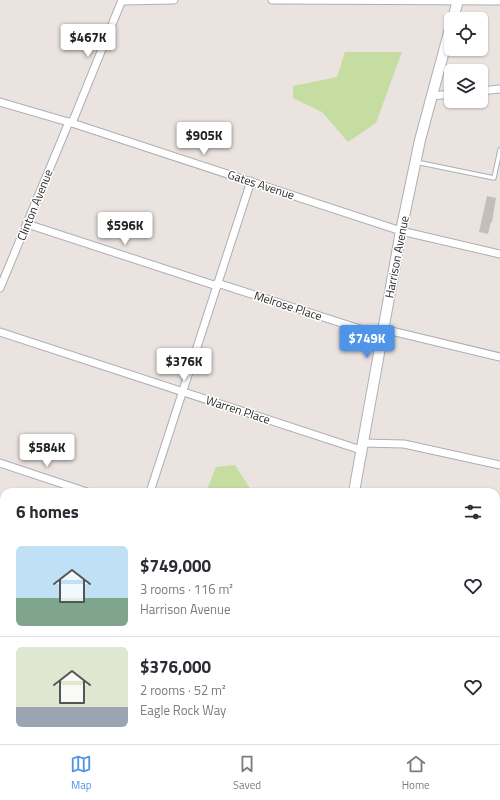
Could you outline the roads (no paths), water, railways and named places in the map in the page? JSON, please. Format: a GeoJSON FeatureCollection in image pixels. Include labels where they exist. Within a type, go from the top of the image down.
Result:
{"type":"FeatureCollection","features":[{"type":"Feature","properties":{"kind":"street"},"geometry":{"type":"LineString","coordinates":[[122,0],[174,0]]}},
{"type":"Feature","properties":{"kind":"street","name":"Clinton Avenue"},"geometry":{"type":"LineString","coordinates":[[0,288],[122,0]]}},
{"type":"Feature","properties":{"kind":"street"},"geometry":{"type":"LineString","coordinates":[[272,0],[500,1]]}},
{"type":"Feature","properties":{"kind":"street"},"geometry":{"type":"LineString","coordinates":[[455,12],[458,0]]}},
{"type":"Feature","properties":{"kind":"street","name":"Harrison Avenue"},"geometry":{"type":"LineString","coordinates":[[355,488],[401,231],[415,162],[444,51]]}},
{"type":"Feature","properties":{"kind":"street"},"geometry":{"type":"LineString","coordinates":[[488,90],[500,89]]}},
{"type":"Feature","properties":{"kind":"street"},"geometry":{"type":"LineString","coordinates":[[432,96],[444,95]]}},
{"type":"Feature","properties":{"kind":"street","name":"Gates Avenue"},"geometry":{"type":"LineString","coordinates":[[0,102],[70,122],[401,231],[500,254]]}},
{"type":"Feature","properties":{"kind":"street"},"geometry":{"type":"LineString","coordinates":[[151,488],[251,182]]}},
{"type":"Feature","properties":{"kind":"street","name":"Melrose Place"},"geometry":{"type":"LineString","coordinates":[[27,224],[217,284],[383,332],[500,357]]}},
{"type":"Feature","properties":{"kind":"street","name":"Warren Place"},"geometry":{"type":"LineString","coordinates":[[0,332],[182,392],[362,447],[404,444],[500,465]]}},
{"type":"Feature","properties":{"kind":"street"},"geometry":{"type":"LineString","coordinates":[[0,463],[75,488]]}},
{"type":"Feature","properties":{"kind":"lane"},"geometry":{"type":"LineString","coordinates":[[415,162],[494,178],[500,150]]}}]}
